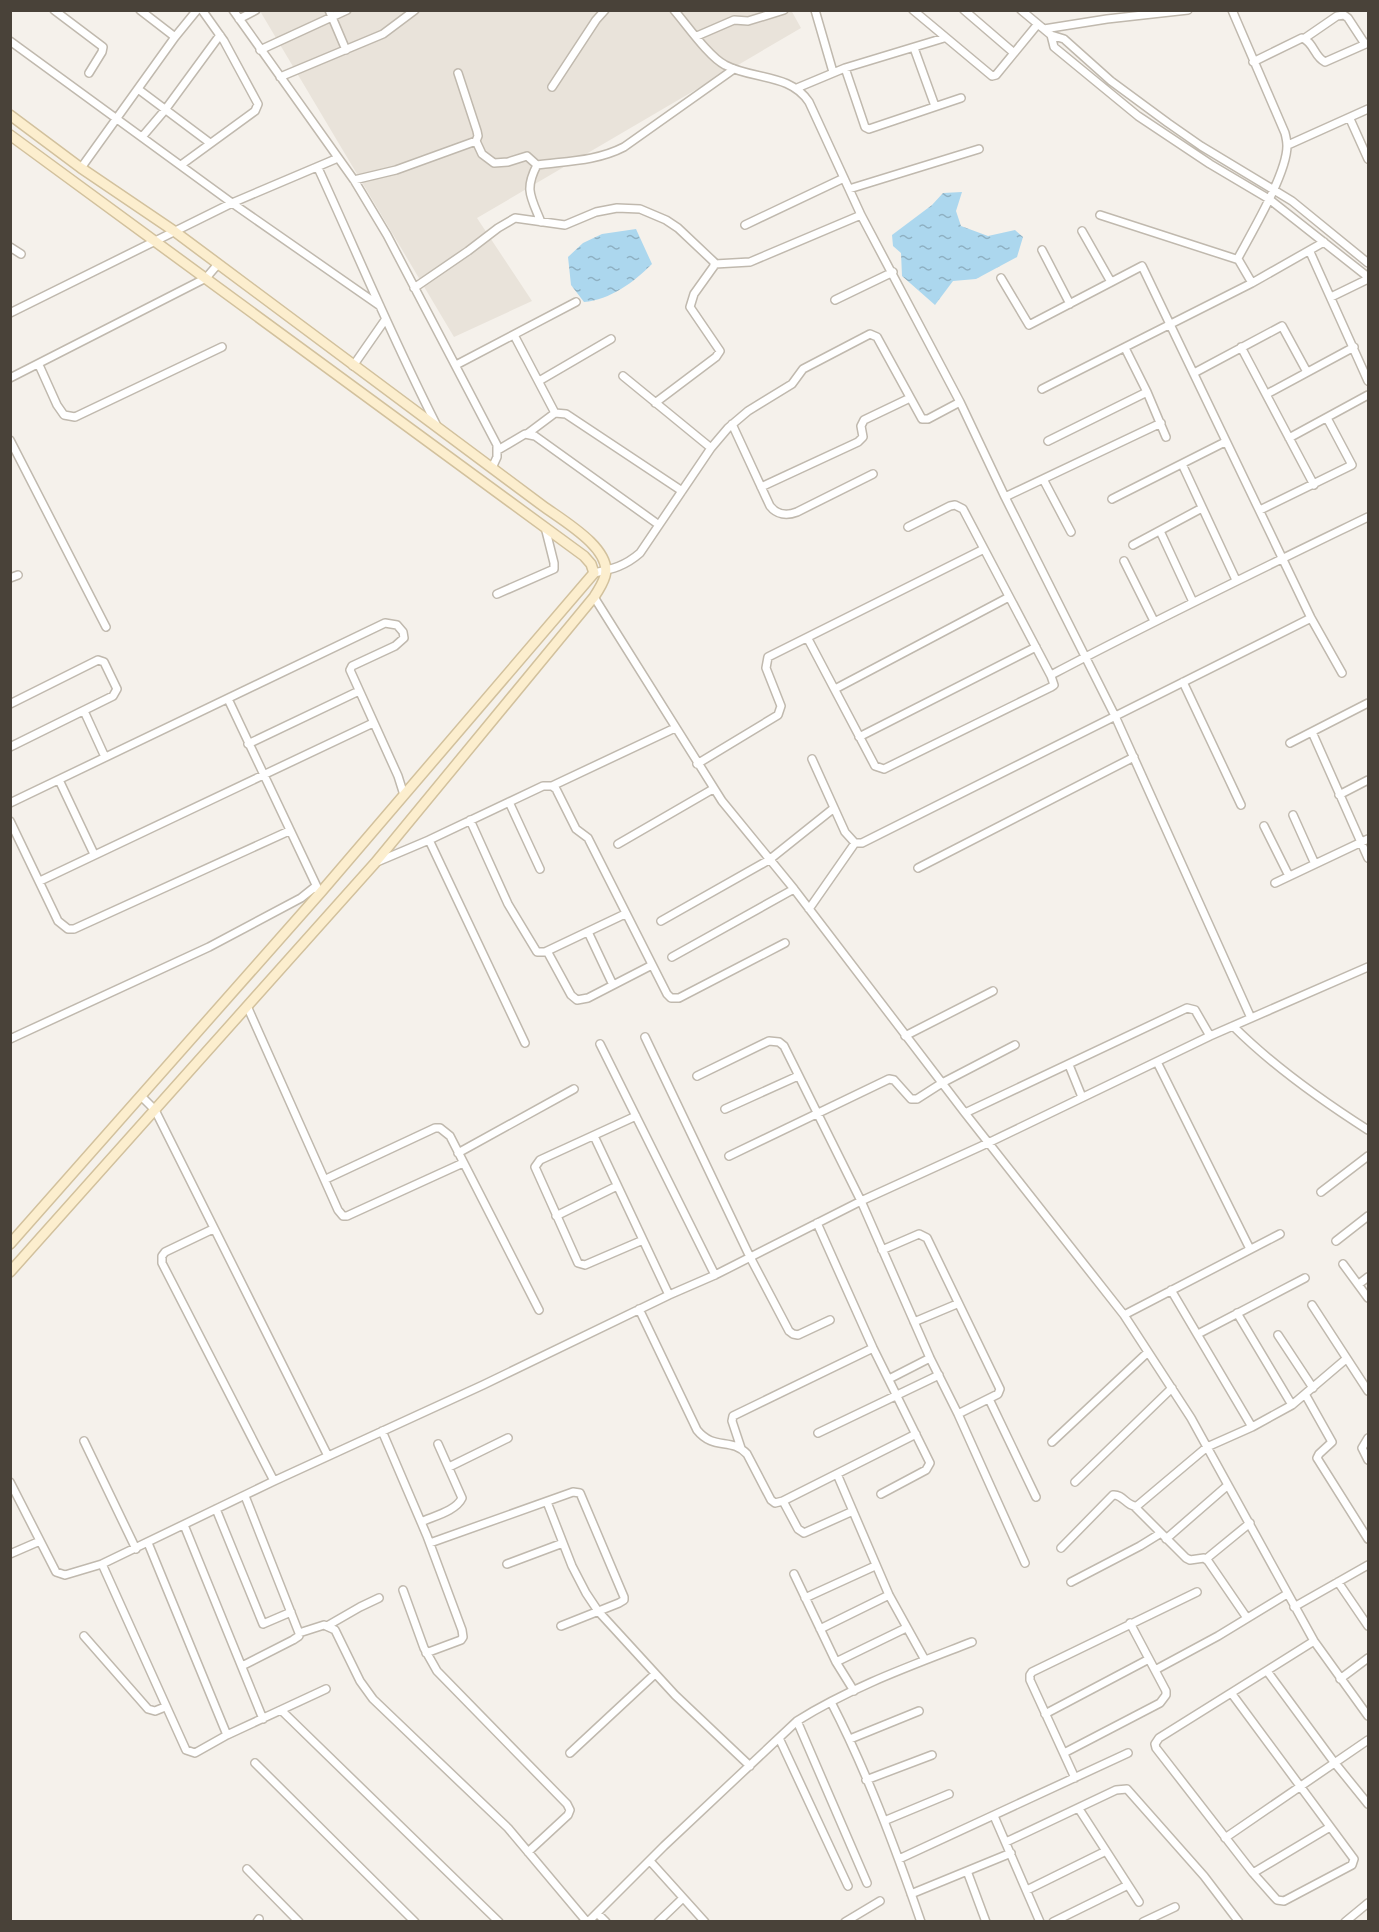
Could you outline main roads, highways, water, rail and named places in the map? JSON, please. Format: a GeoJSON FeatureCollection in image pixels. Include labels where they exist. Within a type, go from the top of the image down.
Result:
{"type":"FeatureCollection","features":[{"type":"Feature","properties":{"kind":"main road"},"geometry":{"type":"LineString","coordinates":[[10,115],[81,168],[174,231],[596,547],[604,558],[606,571],[594,597],[375,863],[10,1272]]}},
{"type":"Feature","properties":{"kind":"main road"},"geometry":{"type":"LineString","coordinates":[[10,135],[584,556],[591,564],[594,573],[338,873],[318,889],[141,1096],[10,1244]]}},
{"type":"Feature","properties":{"kind":"main road"},"geometry":{"type":"LineString","coordinates":[[414,431],[423,418]]}},
{"type":"Feature","properties":{"kind":"main road"},"geometry":{"type":"LineString","coordinates":[[338,873],[354,886]]}},
{"type":"Feature","properties":{"kind":"water"},"geometry":{"type":"Polygon","coordinates":[[[962,192],[956,211],[961,226],[988,236],[1015,230],[1023,237],[1017,257],[976,279],[953,281],[935,305],[902,276],[901,253],[893,246],[892,235],[932,205],[943,193],[962,192]]]}},
{"type":"Feature","properties":{"kind":"water"},"geometry":{"type":"Polygon","coordinates":[[[636,229],[652,264],[621,289],[603,298],[584,302],[571,285],[568,257],[583,243],[602,234],[636,229]]]}}]}
